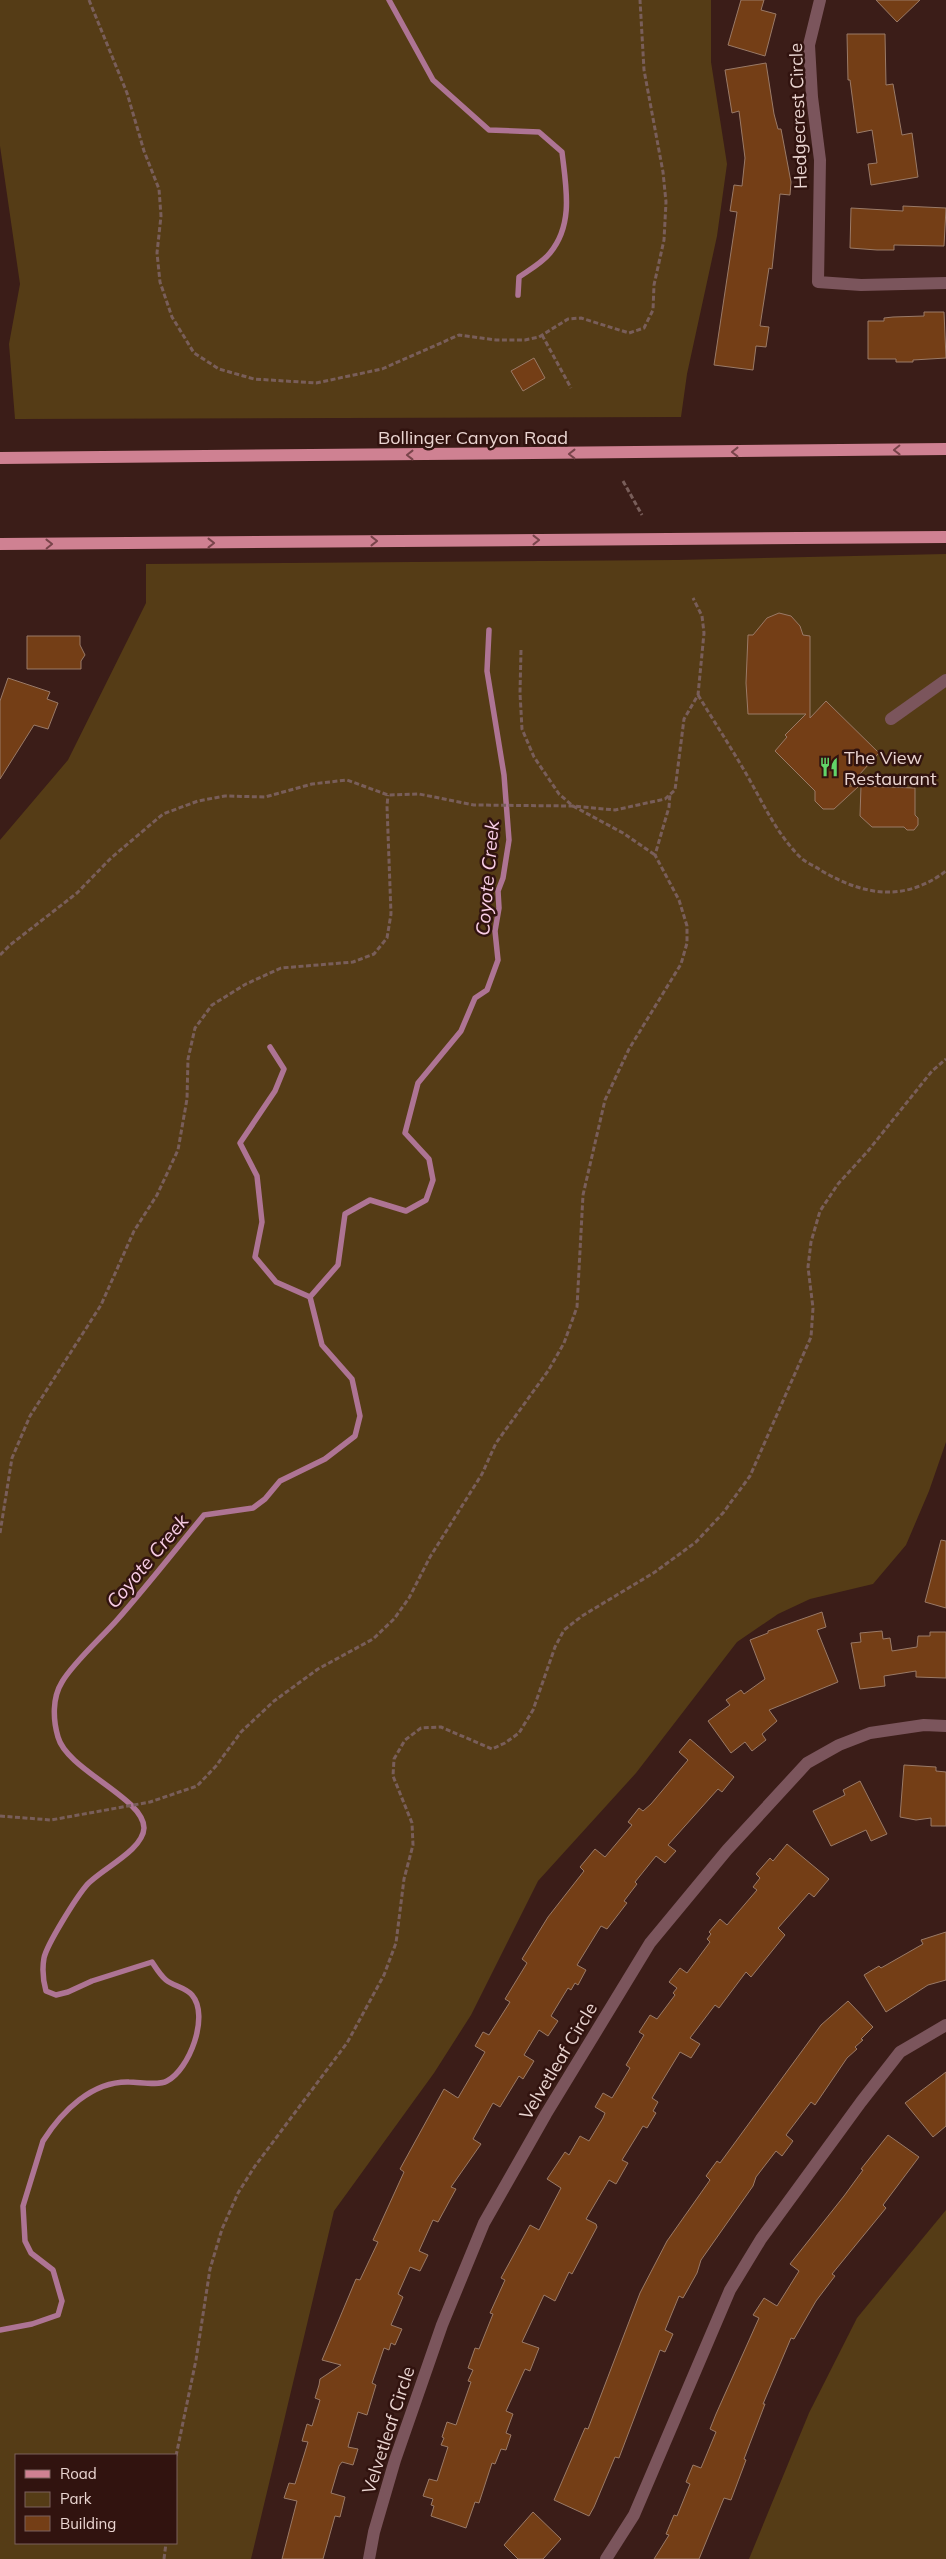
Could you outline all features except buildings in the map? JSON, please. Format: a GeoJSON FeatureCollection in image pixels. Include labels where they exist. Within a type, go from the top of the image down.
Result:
{"type":"FeatureCollection","features":[{"type":"Feature","properties":{"kind":"main road","name":"Bollinger Canyon Road"},"geometry":{"type":"LineString","coordinates":[[0,458],[946,449]]}},
{"type":"Feature","properties":{"kind":"main road"},"geometry":{"type":"LineString","coordinates":[[0,544],[946,537]]}},
{"type":"Feature","properties":{"kind":"street","name":"Hedgecrest Circle"},"geometry":{"type":"LineString","coordinates":[[820,0],[809,45],[812,97],[820,160],[818,282],[861,285],[946,283]]}},
{"type":"Feature","properties":{"kind":"street"},"geometry":{"type":"LineString","coordinates":[[891,719],[946,680]]}},
{"type":"Feature","properties":{"kind":"street","name":"Velvetleaf Circle"},"geometry":{"type":"LineString","coordinates":[[369,2559],[374,2532],[394,2460],[442,2324],[484,2223],[546,2114],[650,1943],[727,1850],[807,1763],[838,1745],[870,1733],[924,1725],[946,1726]]}},
{"type":"Feature","properties":{"kind":"street"},"geometry":{"type":"LineString","coordinates":[[606,2559],[634,2515],[730,2290],[762,2239],[861,2102],[900,2052],[946,2025]]}},
{"type":"Feature","properties":{"kind":"path"},"geometry":{"type":"LineString","coordinates":[[89,0],[127,93],[144,151],[159,189],[161,216],[157,253],[160,282],[172,317],[194,352],[219,369],[254,379],[316,383],[382,369],[459,335],[496,340],[525,340],[542,336],[568,319],[581,318],[629,333],[644,328],[653,310],[656,276],[664,240],[666,202],[663,172],[644,70],[640,0]]}},
{"type":"Feature","properties":{"kind":"path"},"geometry":{"type":"LineString","coordinates":[[542,336],[571,388]]}},
{"type":"Feature","properties":{"kind":"path"},"geometry":{"type":"LineString","coordinates":[[623,481],[642,515]]}},
{"type":"Feature","properties":{"kind":"path"},"geometry":{"type":"LineString","coordinates":[[0,955],[10,944],[77,894],[111,858],[162,814],[198,801],[225,796],[265,797],[312,784],[347,780],[388,795],[419,794],[474,805],[573,806],[615,810],[665,799],[675,790],[684,719],[698,695],[704,633],[702,616],[693,598]]}},
{"type":"Feature","properties":{"kind":"path"},"geometry":{"type":"LineString","coordinates":[[0,1816],[52,1820],[150,1802],[197,1786],[216,1766],[241,1732],[274,1701],[318,1669],[373,1638],[394,1619],[461,1511],[501,1435],[548,1371],[564,1343],[577,1307],[583,1195],[606,1100],[629,1049],[681,964],[687,943],[687,926],[679,900],[655,855],[623,833],[573,806],[559,794],[534,757],[522,729],[520,693],[521,650]]}},
{"type":"Feature","properties":{"kind":"path"},"geometry":{"type":"LineString","coordinates":[[698,695],[778,831],[801,858],[835,878],[860,889],[884,893],[915,889],[931,882],[946,871]]}},
{"type":"Feature","properties":{"kind":"path"},"geometry":{"type":"LineString","coordinates":[[655,855],[670,807],[670,794]]}},
{"type":"Feature","properties":{"kind":"path"},"geometry":{"type":"LineString","coordinates":[[0,1533],[12,1458],[30,1416],[102,1305],[134,1231],[157,1195],[178,1150],[187,1099],[188,1059],[195,1028],[212,1005],[246,984],[280,968],[352,962],[374,954],[387,938],[391,914],[388,795]]}},
{"type":"Feature","properties":{"kind":"path"},"geometry":{"type":"LineString","coordinates":[[176,2454],[196,2360],[210,2269],[222,2229],[238,2193],[255,2166],[347,2043],[384,1975],[396,1943],[404,1879],[413,1845],[412,1823],[393,1776],[394,1759],[405,1740],[421,1728],[442,1727],[492,1749],[519,1733],[533,1710],[564,1630],[582,1616],[655,1572],[696,1542],[723,1513],[750,1476],[811,1336],[813,1308],[808,1267],[810,1242],[820,1211],[838,1184],[868,1152],[932,1071],[946,1060]]}},
{"type":"Feature","properties":{"kind":"path"},"geometry":{"type":"LineString","coordinates":[[164,2559],[166,2544]]}},
{"type":"Feature","properties":{"kind":"green space"},"geometry":{"type":"Polygon","coordinates":[[[0,0],[711,0],[711,62],[727,164],[717,236],[687,374],[681,417],[15,419],[9,344],[20,284],[0,146],[0,0]]]}},
{"type":"Feature","properties":{"kind":"green space"},"geometry":{"type":"Polygon","coordinates":[[[946,554],[946,1442],[929,1491],[906,1545],[873,1584],[810,1599],[778,1614],[737,1642],[636,1773],[538,1881],[471,2015],[434,2073],[334,2211],[251,2559],[0,2559],[0,840],[68,760],[146,603],[146,564],[676,560],[946,554]]]}},
{"type":"Feature","properties":{"kind":"green space"},"geometry":{"type":"Polygon","coordinates":[[[946,2210],[946,2559],[749,2559],[809,2413],[857,2318],[946,2210]]]}},
{"type":"Feature","properties":{"kind":"waterway","name":"Coyote Creek"},"geometry":{"type":"LineString","coordinates":[[389,0],[433,80],[489,130],[539,132],[562,152],[566,192],[563,230],[558,242],[547,257],[519,277],[518,295]]}},
{"type":"Feature","properties":{"kind":"waterway","name":"Coyote Creek"},"geometry":{"type":"LineString","coordinates":[[310,1297],[338,1265],[345,1214],[370,1200],[406,1211],[426,1200],[433,1180],[429,1159],[405,1133],[418,1083],[461,1031],[475,998],[487,990],[498,960],[495,931],[499,908],[498,891],[503,878],[509,840],[504,775],[487,671],[489,630]]}},
{"type":"Feature","properties":{"kind":"waterway"},"geometry":{"type":"LineString","coordinates":[[270,1047],[284,1069],[275,1091],[240,1143],[257,1176],[262,1222],[255,1257],[276,1282],[310,1297]]}},
{"type":"Feature","properties":{"kind":"waterway","name":"Coyote Creek"},"geometry":{"type":"LineString","coordinates":[[0,2330],[32,2324],[58,2315],[62,2301],[53,2270],[31,2253],[25,2241],[23,2206],[43,2141],[59,2119],[79,2100],[91,2092],[115,2083],[154,2084],[167,2081],[183,2066],[198,2029],[199,2016],[197,2004],[192,1995],[166,1980],[152,1962],[92,1981],[68,1992],[56,1995],[46,1991],[43,1975],[44,1958],[62,1921],[86,1886],[136,1845],[142,1836],[144,1828],[141,1817],[132,1806],[75,1761],[64,1749],[58,1737],[55,1723],[56,1695],[62,1682],[73,1667],[111,1627],[204,1515],[253,1508],[265,1499],[280,1481],[325,1459],[355,1436],[360,1416],[352,1379],[322,1345],[310,1297]]}},
{"type":"Feature","properties":{"kind":"place","name":"The View Restaurant"},"geometry":{"type":"Point","coordinates":[829,767]}}]}
